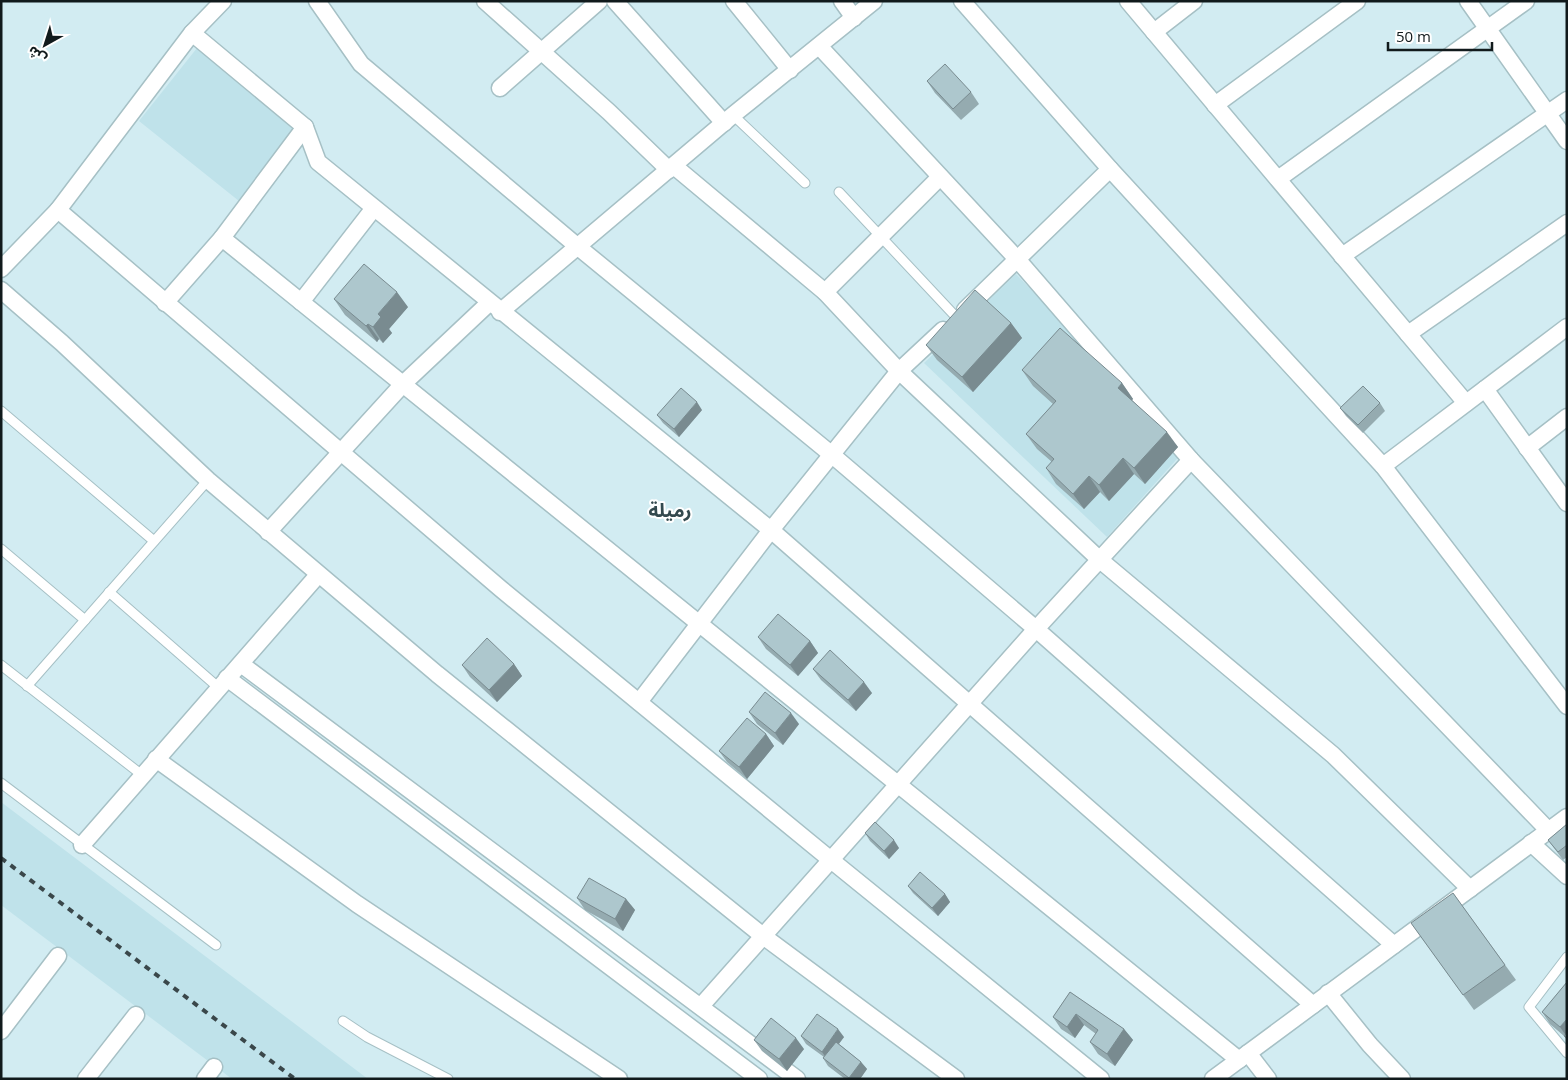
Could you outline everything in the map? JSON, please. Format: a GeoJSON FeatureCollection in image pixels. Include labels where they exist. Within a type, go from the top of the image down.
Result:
{"type":"FeatureCollection","features":[{"type":"Feature","properties":{"kind":"street"},"geometry":{"type":"LineString","coordinates":[[1,269],[58,210],[192,33],[222,1]]}},
{"type":"Feature","properties":{"kind":"street"},"geometry":{"type":"LineString","coordinates":[[317,1],[362,64],[577,246],[831,454],[1036,629],[1394,945]]}},
{"type":"Feature","properties":{"kind":"street"},"geometry":{"type":"LineString","coordinates":[[485,1],[672,168],[825,292],[899,371],[1100,560],[1332,755],[1470,890]]}},
{"type":"Feature","properties":{"kind":"street"},"geometry":{"type":"LineString","coordinates":[[500,88],[599,1]]}},
{"type":"Feature","properties":{"kind":"street"},"geometry":{"type":"LineString","coordinates":[[615,1],[729,119]]}},
{"type":"Feature","properties":{"kind":"street"},"geometry":{"type":"LineString","coordinates":[[734,1],[790,70]]}},
{"type":"Feature","properties":{"kind":"street"},"geometry":{"type":"LineString","coordinates":[[842,1],[854,18]]}},
{"type":"Feature","properties":{"kind":"street"},"geometry":{"type":"LineString","coordinates":[[268,532],[403,384],[495,308],[577,246],[874,1]]}},
{"type":"Feature","properties":{"kind":"street"},"geometry":{"type":"LineString","coordinates":[[962,1],[1110,169],[1383,466],[1567,706]]}},
{"type":"Feature","properties":{"kind":"street"},"geometry":{"type":"LineString","coordinates":[[1128,1],[1466,403]]}},
{"type":"Feature","properties":{"kind":"street"},"geometry":{"type":"LineString","coordinates":[[1154,32],[1194,1]]}},
{"type":"Feature","properties":{"kind":"street"},"geometry":{"type":"LineString","coordinates":[[1215,105],[1357,1]]}},
{"type":"Feature","properties":{"kind":"street"},"geometry":{"type":"LineString","coordinates":[[1468,1],[1567,141]]}},
{"type":"Feature","properties":{"kind":"street"},"geometry":{"type":"LineString","coordinates":[[1278,179],[1526,1]]}},
{"type":"Feature","properties":{"kind":"street"},"geometry":{"type":"LineString","coordinates":[[192,33],[305,127],[318,162],[495,308],[771,530],[1313,1005]]}},
{"type":"Feature","properties":{"kind":"street"},"geometry":{"type":"LineString","coordinates":[[819,46],[1017,259],[1191,460],[1548,830]]}},
{"type":"Feature","properties":{"kind":"street"},"geometry":{"type":"LineString","coordinates":[[1342,256],[1567,100]]}},
{"type":"Feature","properties":{"kind":"street"},"geometry":{"type":"LineString","coordinates":[[165,303],[222,238],[305,127]]}},
{"type":"Feature","properties":{"kind":"street"},"geometry":{"type":"LineString","coordinates":[[639,702],[771,530],[899,371],[957,318],[1110,169]]}},
{"type":"Feature","properties":{"kind":"street"},"geometry":{"type":"LineString","coordinates":[[825,292],[940,176]]}},
{"type":"Feature","properties":{"kind":"street"},"geometry":{"type":"LineString","coordinates":[[301,302],[374,208]]}},
{"type":"Feature","properties":{"kind":"street"},"geometry":{"type":"LineString","coordinates":[[58,210],[339,453],[830,860],[1101,1079]]}},
{"type":"Feature","properties":{"kind":"street"},"geometry":{"type":"LineString","coordinates":[[1408,334],[1567,223]]}},
{"type":"Feature","properties":{"kind":"street"},"geometry":{"type":"LineString","coordinates":[[222,238],[898,784],[1243,1056],[1268,1079]]}},
{"type":"Feature","properties":{"kind":"street"},"geometry":{"type":"LineString","coordinates":[[1,290],[62,343],[208,480],[437,674],[763,936],[956,1079]]}},
{"type":"Feature","properties":{"kind":"street"},"geometry":{"type":"LineString","coordinates":[[1383,466],[1567,327]]}},
{"type":"Feature","properties":{"kind":"street"},"geometry":{"type":"LineString","coordinates":[[1485,389],[1567,503]]}},
{"type":"Feature","properties":{"kind":"street"},"geometry":{"type":"LineString","coordinates":[[1527,448],[1567,417]]}},
{"type":"Feature","properties":{"kind":"street"},"geometry":{"type":"LineString","coordinates":[[701,1006],[1036,629],[1191,460]]}},
{"type":"Feature","properties":{"kind":"street"},"geometry":{"type":"LineString","coordinates":[[82,845],[318,575]]}},
{"type":"Feature","properties":{"kind":"street"},"geometry":{"type":"LineString","coordinates":[[241,664],[797,1079]]}},
{"type":"Feature","properties":{"kind":"street"},"geometry":{"type":"LineString","coordinates":[[223,683],[759,1079]]}},
{"type":"Feature","properties":{"kind":"street"},"geometry":{"type":"LineString","coordinates":[[156,759],[357,904],[619,1079]]}},
{"type":"Feature","properties":{"kind":"street"},"geometry":{"type":"LineString","coordinates":[[1213,1079],[1567,817]]}},
{"type":"Feature","properties":{"kind":"street"},"geometry":{"type":"LineString","coordinates":[[1531,843],[1567,876]]}},
{"type":"Feature","properties":{"kind":"street"},"geometry":{"type":"LineString","coordinates":[[1,1031],[58,956]]}},
{"type":"Feature","properties":{"kind":"street"},"geometry":{"type":"LineString","coordinates":[[1328,993],[1370,1046],[1402,1079]]}},
{"type":"Feature","properties":{"kind":"street"},"geometry":{"type":"LineString","coordinates":[[86,1079],[136,1015]]}},
{"type":"Feature","properties":{"kind":"lane"},"geometry":{"type":"LineString","coordinates":[[729,119],[804,184]]}},
{"type":"Feature","properties":{"kind":"lane"},"geometry":{"type":"LineString","coordinates":[[839,192],[957,318]]}},
{"type":"Feature","properties":{"kind":"lane"},"geometry":{"type":"LineString","coordinates":[[1,411],[154,541]]}},
{"type":"Feature","properties":{"kind":"lane"},"geometry":{"type":"LineString","coordinates":[[27,686],[208,480]]}},
{"type":"Feature","properties":{"kind":"lane"},"geometry":{"type":"LineString","coordinates":[[1,549],[85,620]]}},
{"type":"Feature","properties":{"kind":"lane"},"geometry":{"type":"LineString","coordinates":[[109,592],[223,683]]}},
{"type":"Feature","properties":{"kind":"lane"},"geometry":{"type":"LineString","coordinates":[[1,665],[142,776]]}},
{"type":"Feature","properties":{"kind":"lane"},"geometry":{"type":"LineString","coordinates":[[1,783],[216,945]]}},
{"type":"Feature","properties":{"kind":"lane"},"geometry":{"type":"LineString","coordinates":[[1567,957],[1529,1007],[1567,1053]]}},
{"type":"Feature","properties":{"kind":"lane"},"geometry":{"type":"LineString","coordinates":[[343,1021],[367,1037],[448,1079]]}},
{"type":"Feature","properties":{"kind":"shaded area"},"geometry":{"type":"Polygon","coordinates":[[[197,48],[298,128],[239,201],[139,121],[197,48]]]}},
{"type":"Feature","properties":{"kind":"shaded area"},"geometry":{"type":"Polygon","coordinates":[[[1016,274],[1185,450],[1107,537],[924,363],[1016,274]]]}},
{"type":"Feature","properties":{"kind":"shaded area"},"geometry":{"type":"Polygon","coordinates":[[[1,802],[368,1079],[232,1079],[1,905],[1,802]]]}},
{"type":"Feature","properties":{"kind":"building"},"geometry":{"type":"Polygon","coordinates":[[[945,64],[971,92],[953,109],[927,81],[945,64]]]}},
{"type":"Feature","properties":{"kind":"building"},"geometry":{"type":"Polygon","coordinates":[[[364,264],[397,292],[378,314],[381,317],[373,327],[368,324],[366,326],[334,299],[364,264]]]}},
{"type":"Feature","properties":{"kind":"building"},"geometry":{"type":"Polygon","coordinates":[[[975,290],[1011,323],[962,377],[926,345],[975,290]]]}},
{"type":"Feature","properties":{"kind":"building"},"geometry":{"type":"Polygon","coordinates":[[[1060,328],[1122,383],[1118,388],[1167,432],[1134,468],[1123,458],[1099,485],[1089,476],[1073,494],[1046,468],[1054,459],[1026,434],[1056,401],[1022,370],[1060,328]]]}},
{"type":"Feature","properties":{"kind":"building"},"geometry":{"type":"Polygon","coordinates":[[[1363,386],[1380,403],[1358,425],[1340,408],[1363,386]]]}},
{"type":"Feature","properties":{"kind":"building"},"geometry":{"type":"Polygon","coordinates":[[[681,388],[697,402],[674,429],[657,415],[681,388]]]}},
{"type":"Feature","properties":{"kind":"building"},"geometry":{"type":"Polygon","coordinates":[[[778,614],[810,641],[790,665],[758,637],[778,614]]]}},
{"type":"Feature","properties":{"kind":"building"},"geometry":{"type":"Polygon","coordinates":[[[487,638],[514,664],[489,690],[462,665],[487,638]]]}},
{"type":"Feature","properties":{"kind":"building"},"geometry":{"type":"Polygon","coordinates":[[[830,650],[864,682],[848,700],[813,669],[830,650]]]}},
{"type":"Feature","properties":{"kind":"building"},"geometry":{"type":"Polygon","coordinates":[[[765,692],[791,713],[775,733],[749,712],[765,692]]]}},
{"type":"Feature","properties":{"kind":"building"},"geometry":{"type":"Polygon","coordinates":[[[747,718],[766,734],[739,767],[719,751],[747,718]]]}},
{"type":"Feature","properties":{"kind":"building"},"geometry":{"type":"Polygon","coordinates":[[[875,822],[894,840],[884,851],[865,833],[875,822]]]}},
{"type":"Feature","properties":{"kind":"building"},"geometry":{"type":"Polygon","coordinates":[[[1567,824],[1567,845],[1558,852],[1548,840],[1567,824]]]}},
{"type":"Feature","properties":{"kind":"building"},"geometry":{"type":"Polygon","coordinates":[[[920,872],[945,894],[932,908],[908,886],[920,872]]]}},
{"type":"Feature","properties":{"kind":"building"},"geometry":{"type":"Polygon","coordinates":[[[589,878],[626,899],[615,919],[577,898],[589,878]]]}},
{"type":"Feature","properties":{"kind":"building"},"geometry":{"type":"Polygon","coordinates":[[[1453,893],[1505,965],[1463,995],[1411,923],[1453,893]]]}},
{"type":"Feature","properties":{"kind":"building"},"geometry":{"type":"Polygon","coordinates":[[[1567,982],[1567,1019],[1560,1027],[1542,1012],[1567,982]]]}},
{"type":"Feature","properties":{"kind":"building"},"geometry":{"type":"Polygon","coordinates":[[[1070,992],[1124,1029],[1107,1054],[1090,1042],[1098,1030],[1076,1014],[1067,1027],[1053,1017],[1070,992]]]}},
{"type":"Feature","properties":{"kind":"building"},"geometry":{"type":"Polygon","coordinates":[[[817,1014],[838,1029],[822,1052],[801,1036],[817,1014]]]}},
{"type":"Feature","properties":{"kind":"building"},"geometry":{"type":"Polygon","coordinates":[[[771,1018],[796,1038],[779,1059],[754,1040],[771,1018]]]}},
{"type":"Feature","properties":{"kind":"building"},"geometry":{"type":"Polygon","coordinates":[[[836,1042],[861,1062],[849,1078],[823,1058],[836,1042]]]}},
{"type":"Feature","properties":{"kind":"railway"},"geometry":{"type":"LineString","coordinates":[[1,858],[295,1079]]}},
{"type":"Feature","properties":{"kind":"district","name":"رميلة"},"geometry":{"type":"Point","coordinates":[670,510]}}]}
